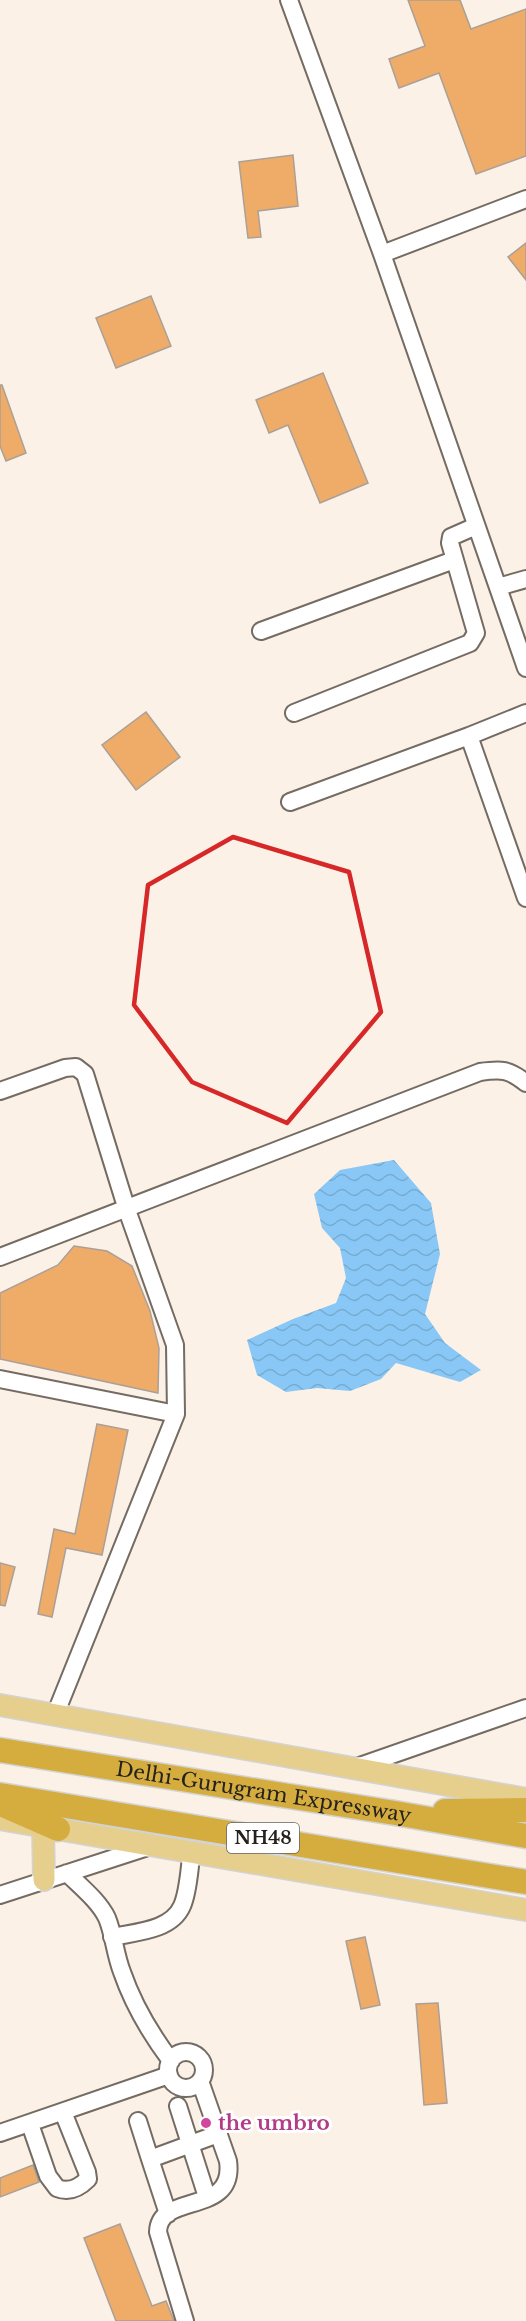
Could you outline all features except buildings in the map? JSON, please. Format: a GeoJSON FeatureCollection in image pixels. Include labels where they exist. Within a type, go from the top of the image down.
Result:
{"type":"FeatureCollection","features":[{"type":"Feature","properties":{"kind":"highway","name":"Delhi-Gurugram Expressway"},"geometry":{"type":"LineString","coordinates":[[0,1750],[526,1836]]}},
{"type":"Feature","properties":{"kind":"highway","name":"NH48"},"geometry":{"type":"LineString","coordinates":[[0,1795],[526,1882]]}},
{"type":"Feature","properties":{"kind":"highway"},"geometry":{"type":"LineString","coordinates":[[0,1803],[51,1828]]}},
{"type":"Feature","properties":{"kind":"highway"},"geometry":{"type":"LineString","coordinates":[[395,1813],[526,1810]]}},
{"type":"Feature","properties":{"kind":"main road"},"geometry":{"type":"LineString","coordinates":[[0,1705],[526,1799]]}},
{"type":"Feature","properties":{"kind":"main road"},"geometry":{"type":"LineString","coordinates":[[0,1819],[526,1910]]}},
{"type":"Feature","properties":{"kind":"main road"},"geometry":{"type":"LineString","coordinates":[[44,1880],[51,1828]]}},
{"type":"Feature","properties":{"kind":"street"},"geometry":{"type":"LineString","coordinates":[[289,0],[382,254],[526,668]]}},
{"type":"Feature","properties":{"kind":"street"},"geometry":{"type":"LineString","coordinates":[[382,254],[526,199]]}},
{"type":"Feature","properties":{"kind":"street"},"geometry":{"type":"LineString","coordinates":[[294,713],[470,644],[476,633],[450,543],[451,537],[476,526]]}},
{"type":"Feature","properties":{"kind":"street"},"geometry":{"type":"LineString","coordinates":[[261,631],[454,560]]}},
{"type":"Feature","properties":{"kind":"street"},"geometry":{"type":"LineString","coordinates":[[498,587],[526,579]]}},
{"type":"Feature","properties":{"kind":"street"},"geometry":{"type":"LineString","coordinates":[[290,802],[526,713]]}},
{"type":"Feature","properties":{"kind":"street"},"geometry":{"type":"LineString","coordinates":[[469,736],[526,898]]}},
{"type":"Feature","properties":{"kind":"street"},"geometry":{"type":"LineString","coordinates":[[0,1091],[65,1068],[76,1067],[85,1074],[127,1210],[175,1346],[176,1414],[55,1715]]}},
{"type":"Feature","properties":{"kind":"street"},"geometry":{"type":"LineString","coordinates":[[0,1257],[127,1210],[480,1072],[500,1069],[515,1074],[526,1083]]}},
{"type":"Feature","properties":{"kind":"street"},"geometry":{"type":"LineString","coordinates":[[0,1379],[176,1414]]}},
{"type":"Feature","properties":{"kind":"street"},"geometry":{"type":"LineString","coordinates":[[352,1769],[526,1708]]}},
{"type":"Feature","properties":{"kind":"street"},"geometry":{"type":"LineString","coordinates":[[0,1895],[154,1845]]}},
{"type":"Feature","properties":{"kind":"street"},"geometry":{"type":"LineString","coordinates":[[112,1937],[161,1926],[175,1917],[182,1906],[192,1851]]}},
{"type":"Feature","properties":{"kind":"street"},"geometry":{"type":"LineString","coordinates":[[0,2133],[63,2112],[170,2068],[183,2053],[198,2058],[203,2069],[196,2085],[184,2088],[173,2083],[170,2068],[141,2016],[122,1971],[107,1919],[102,1910],[67,1872]]}},
{"type":"Feature","properties":{"kind":"street"},"geometry":{"type":"LineString","coordinates":[[185,2321],[158,2232],[160,2219],[223,2189],[227,2184],[229,2172],[200,2080]]}},
{"type":"Feature","properties":{"kind":"street"},"geometry":{"type":"LineString","coordinates":[[178,2106],[207,2197]]}},
{"type":"Feature","properties":{"kind":"street"},"geometry":{"type":"LineString","coordinates":[[30,2124],[48,2176],[57,2188],[69,2190],[79,2187],[88,2179],[87,2172],[63,2112]]}},
{"type":"Feature","properties":{"kind":"street"},"geometry":{"type":"LineString","coordinates":[[138,2121],[168,2214]]}},
{"type":"Feature","properties":{"kind":"street"},"geometry":{"type":"LineString","coordinates":[[150,2159],[218,2134]]}},
{"type":"Feature","properties":{"kind":"highlighted area"},"geometry":{"type":"Polygon","coordinates":[[[233,837],[349,872],[381,1012],[287,1123],[192,1082],[134,1005],[148,885],[233,837]]]}},
{"type":"Feature","properties":{"kind":"water"},"geometry":{"type":"Polygon","coordinates":[[[394,1160],[431,1203],[440,1254],[425,1314],[445,1343],[481,1370],[460,1382],[396,1363],[381,1379],[350,1391],[317,1388],[286,1392],[257,1375],[247,1340],[336,1303],[346,1278],[340,1248],[322,1228],[314,1194],[340,1170],[394,1160]]]}},
{"type":"Feature","properties":{"kind":"place","name":"the umbro"},"geometry":{"type":"Point","coordinates":[206,2123]}}]}
